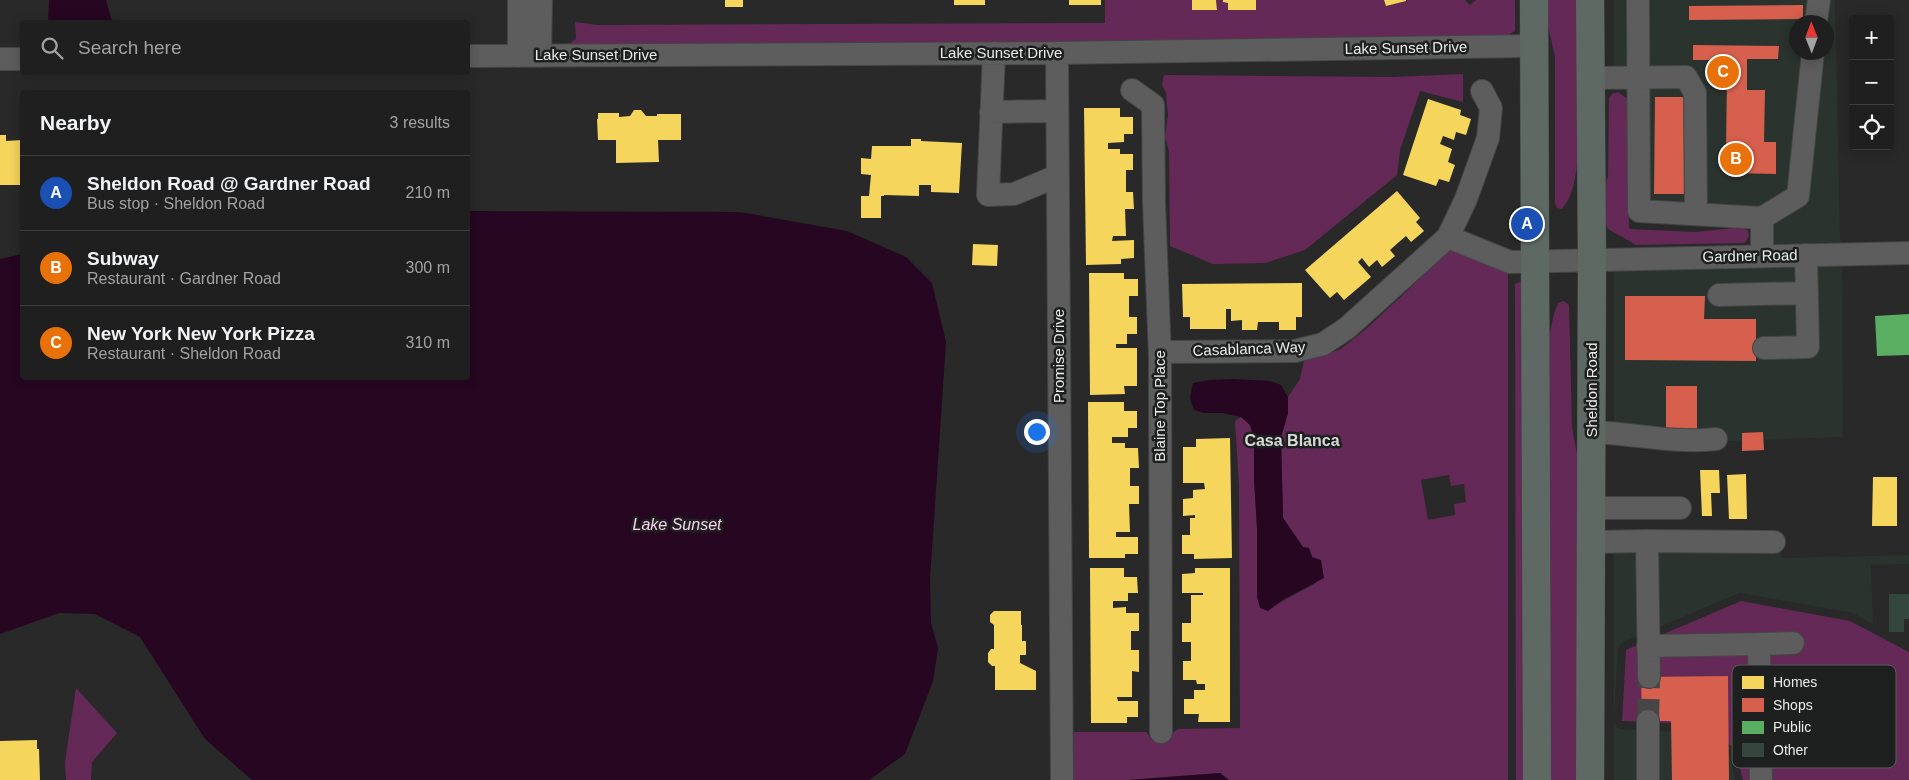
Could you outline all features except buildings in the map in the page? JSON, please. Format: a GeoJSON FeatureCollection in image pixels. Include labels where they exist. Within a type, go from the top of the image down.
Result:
{"type":"FeatureCollection","features":[{"type":"Feature","properties":{"kind":"main road"},"geometry":{"type":"LineString","coordinates":[[1534,0],[1537,780]]}},
{"type":"Feature","properties":{"kind":"main road","name":"Sheldon Road"},"geometry":{"type":"LineString","coordinates":[[1590,0],[1592,260],[1590,780]]}},
{"type":"Feature","properties":{"kind":"main road"},"geometry":{"type":"LineString","coordinates":[[1536,559],[1551,609],[1551,780]]}},
{"type":"Feature","properties":{"kind":"street"},"geometry":{"type":"LineString","coordinates":[[519,0],[530,56]]}},
{"type":"Feature","properties":{"kind":"street"},"geometry":{"type":"LineString","coordinates":[[530,56],[541,0]]}},
{"type":"Feature","properties":{"kind":"street"},"geometry":{"type":"LineString","coordinates":[[1638,0],[1639,211],[1762,218],[1798,196],[1812,60]]}},
{"type":"Feature","properties":{"kind":"street"},"geometry":{"type":"LineString","coordinates":[[1817,15],[1819,0]]}},
{"type":"Feature","properties":{"kind":"street","name":"Lake Sunset Drive"},"geometry":{"type":"LineString","coordinates":[[470,56],[1056,53],[1534,46]]}},
{"type":"Feature","properties":{"kind":"street"},"geometry":{"type":"LineString","coordinates":[[994,53],[988,195],[1014,194],[1057,176]]}},
{"type":"Feature","properties":{"kind":"street","name":"Promise Drive"},"geometry":{"type":"LineString","coordinates":[[1056,53],[1062,780]]}},
{"type":"Feature","properties":{"kind":"street"},"geometry":{"type":"LineString","coordinates":[[0,59],[20,59]]}},
{"type":"Feature","properties":{"kind":"street"},"geometry":{"type":"LineString","coordinates":[[1590,78],[1686,77],[1695,93],[1696,214]]}},
{"type":"Feature","properties":{"kind":"street","name":"Blaine Top Place"},"geometry":{"type":"LineString","coordinates":[[1132,90],[1153,105],[1154,200],[1160,352],[1161,732]]}},
{"type":"Feature","properties":{"kind":"street","name":"Casablanca Way"},"geometry":{"type":"LineString","coordinates":[[1160,352],[1295,351],[1323,344],[1348,328],[1448,237],[1466,198],[1488,138],[1491,108],[1482,91]]}},
{"type":"Feature","properties":{"kind":"street"},"geometry":{"type":"LineString","coordinates":[[991,112],[1057,111]]}},
{"type":"Feature","properties":{"kind":"street"},"geometry":{"type":"LineString","coordinates":[[1762,218],[1762,256]]}},
{"type":"Feature","properties":{"kind":"street"},"geometry":{"type":"LineString","coordinates":[[1448,237],[1510,262],[1592,260]]}},
{"type":"Feature","properties":{"kind":"street","name":"Gardner Road"},"geometry":{"type":"LineString","coordinates":[[1592,260],[1909,252]]}},
{"type":"Feature","properties":{"kind":"street"},"geometry":{"type":"LineString","coordinates":[[1764,348],[1808,347],[1806,255]]}},
{"type":"Feature","properties":{"kind":"street"},"geometry":{"type":"LineString","coordinates":[[1719,295],[1806,293]]}},
{"type":"Feature","properties":{"kind":"street"},"geometry":{"type":"LineString","coordinates":[[1591,432],[1672,440],[1699,441],[1716,439]]}},
{"type":"Feature","properties":{"kind":"street"},"geometry":{"type":"LineString","coordinates":[[1591,508],[1680,508]]}},
{"type":"Feature","properties":{"kind":"street"},"geometry":{"type":"LineString","coordinates":[[1648,541],[1649,677]]}},
{"type":"Feature","properties":{"kind":"street"},"geometry":{"type":"LineString","coordinates":[[1591,542],[1774,542]]}},
{"type":"Feature","properties":{"kind":"street"},"geometry":{"type":"LineString","coordinates":[[1648,646],[1794,643]]}},
{"type":"Feature","properties":{"kind":"street"},"geometry":{"type":"LineString","coordinates":[[1759,644],[1759,665]]}},
{"type":"Feature","properties":{"kind":"street"},"geometry":{"type":"LineString","coordinates":[[1648,721],[1648,780]]}},
{"type":"Feature","properties":{"kind":"shaded area"},"geometry":{"type":"Polygon","coordinates":[[[1105,0],[1192,0],[1192,10],[1217,9],[1216,0],[1223,0],[1228,3],[1228,10],[1256,10],[1256,0],[1384,0],[1386,6],[1408,0],[1465,0],[1470,5],[1476,0],[1515,0],[1515,31],[1503,38],[535,49],[570,43],[576,39],[575,22],[597,25],[1105,23],[1105,0]]]}},
{"type":"Feature","properties":{"kind":"shaded area"},"geometry":{"type":"Polygon","coordinates":[[[1546,0],[1579,0],[1578,156],[1572,191],[1562,209],[1557,208],[1555,203],[1555,57],[1546,17],[1546,0]]]}},
{"type":"Feature","properties":{"kind":"shaded area"},"geometry":{"type":"Polygon","coordinates":[[[1614,0],[1835,0],[1840,238],[1842,244],[1752,246],[1753,225],[1636,221],[1632,92],[1622,85],[1614,85],[1614,0]]]}},
{"type":"Feature","properties":{"kind":"shaded area"},"geometry":{"type":"Polygon","coordinates":[[[1463,74],[1463,102],[1420,91],[1400,150],[1397,175],[1305,250],[1265,263],[1213,264],[1170,246],[1169,152],[1165,136],[1168,115],[1166,93],[1162,85],[1164,75],[1392,77],[1463,74]]]}},
{"type":"Feature","properties":{"kind":"shaded area"},"geometry":{"type":"Polygon","coordinates":[[[1618,92],[1628,99],[1629,229],[1696,232],[1743,227],[1748,231],[1749,236],[1745,243],[1636,245],[1608,229],[1602,216],[1601,199],[1608,176],[1609,98],[1612,94],[1618,92]]]}},
{"type":"Feature","properties":{"kind":"shaded area"},"geometry":{"type":"Polygon","coordinates":[[[1450,248],[1508,271],[1508,780],[1229,780],[1220,773],[1128,780],[1073,780],[1074,732],[1146,732],[1153,741],[1162,741],[1178,729],[1240,728],[1239,486],[1235,421],[1241,417],[1250,425],[1254,438],[1257,528],[1272,607],[1316,583],[1309,548],[1303,547],[1283,518],[1281,437],[1288,413],[1288,397],[1300,379],[1304,361],[1341,349],[1407,291],[1450,248]],[[1449,475],[1421,480],[1428,520],[1455,515],[1454,504],[1466,502],[1464,484],[1451,486],[1449,475]]]}},
{"type":"Feature","properties":{"kind":"shaded area"},"geometry":{"type":"Polygon","coordinates":[[[1842,264],[1843,437],[1614,445],[1614,269],[1842,264]]]}},
{"type":"Feature","properties":{"kind":"shaded area"},"geometry":{"type":"Polygon","coordinates":[[[1526,279],[1526,780],[1516,780],[1515,284],[1526,279]]]}},
{"type":"Feature","properties":{"kind":"shaded area"},"geometry":{"type":"Polygon","coordinates":[[[1564,301],[1569,305],[1572,427],[1578,460],[1579,780],[1547,780],[1547,346],[1558,303],[1564,301]]]}},
{"type":"Feature","properties":{"kind":"shaded area"},"geometry":{"type":"Polygon","coordinates":[[[1779,530],[1782,558],[1909,555],[1909,564],[1871,565],[1873,624],[1853,613],[1740,593],[1623,642],[1618,649],[1614,716],[1614,534],[1779,530]]]}},
{"type":"Feature","properties":{"kind":"shaded area"},"geometry":{"type":"Polygon","coordinates":[[[1741,601],[1850,621],[1909,652],[1909,780],[1743,780],[1740,768],[1896,768],[1896,665],[1732,665],[1732,746],[1697,724],[1622,721],[1626,650],[1741,601]]]}},
{"type":"Feature","properties":{"kind":"shaded area"},"geometry":{"type":"Polygon","coordinates":[[[76,688],[117,733],[92,762],[91,780],[66,780],[65,762],[76,688]]]}},
{"type":"Feature","properties":{"kind":"shaded area"},"geometry":{"type":"Polygon","coordinates":[[[1614,723],[1621,729],[1695,733],[1729,753],[1735,780],[1614,780],[1614,723]]]}},
{"type":"Feature","properties":{"kind":"water"},"geometry":{"type":"Polygon","coordinates":[[[49,0],[106,0],[113,20],[48,20],[49,0]]]}},
{"type":"Feature","properties":{"kind":"water","name":"Lake Sunset"},"geometry":{"type":"Polygon","coordinates":[[[470,211],[740,212],[847,231],[906,257],[932,283],[946,342],[930,579],[931,623],[938,648],[933,681],[905,754],[869,780],[252,780],[205,739],[140,637],[95,614],[59,613],[0,634],[0,259],[20,254],[20,380],[470,380],[470,211]]]}},
{"type":"Feature","properties":{"kind":"water"},"geometry":{"type":"Polygon","coordinates":[[[1233,379],[1270,381],[1281,385],[1288,397],[1288,413],[1281,437],[1283,518],[1303,547],[1309,548],[1312,557],[1321,560],[1324,578],[1284,599],[1268,611],[1260,608],[1257,597],[1254,438],[1250,425],[1241,417],[1222,413],[1203,413],[1194,410],[1190,398],[1193,383],[1233,379]]]}},
{"type":"Feature","properties":{"kind":"water"},"geometry":{"type":"Polygon","coordinates":[[[1220,773],[1229,780],[1128,780],[1220,773]]]}},
{"type":"Feature","properties":{"kind":"tunnel"},"geometry":{"type":"LineString","coordinates":[[1648,721],[1649,677]]}},
{"type":"Feature","properties":{"kind":"place","name":"New York New York Pizza"},"geometry":{"type":"Point","coordinates":[1723,72]}},
{"type":"Feature","properties":{"kind":"place","name":"Subway"},"geometry":{"type":"Point","coordinates":[1736,159]}},
{"type":"Feature","properties":{"kind":"place","name":"Sheldon Road @ Gardner Road"},"geometry":{"type":"Point","coordinates":[1527,224]}},
{"type":"Feature","properties":{"kind":"district","name":"Casa Blanca"},"geometry":{"type":"Point","coordinates":[1292,440]}}]}
